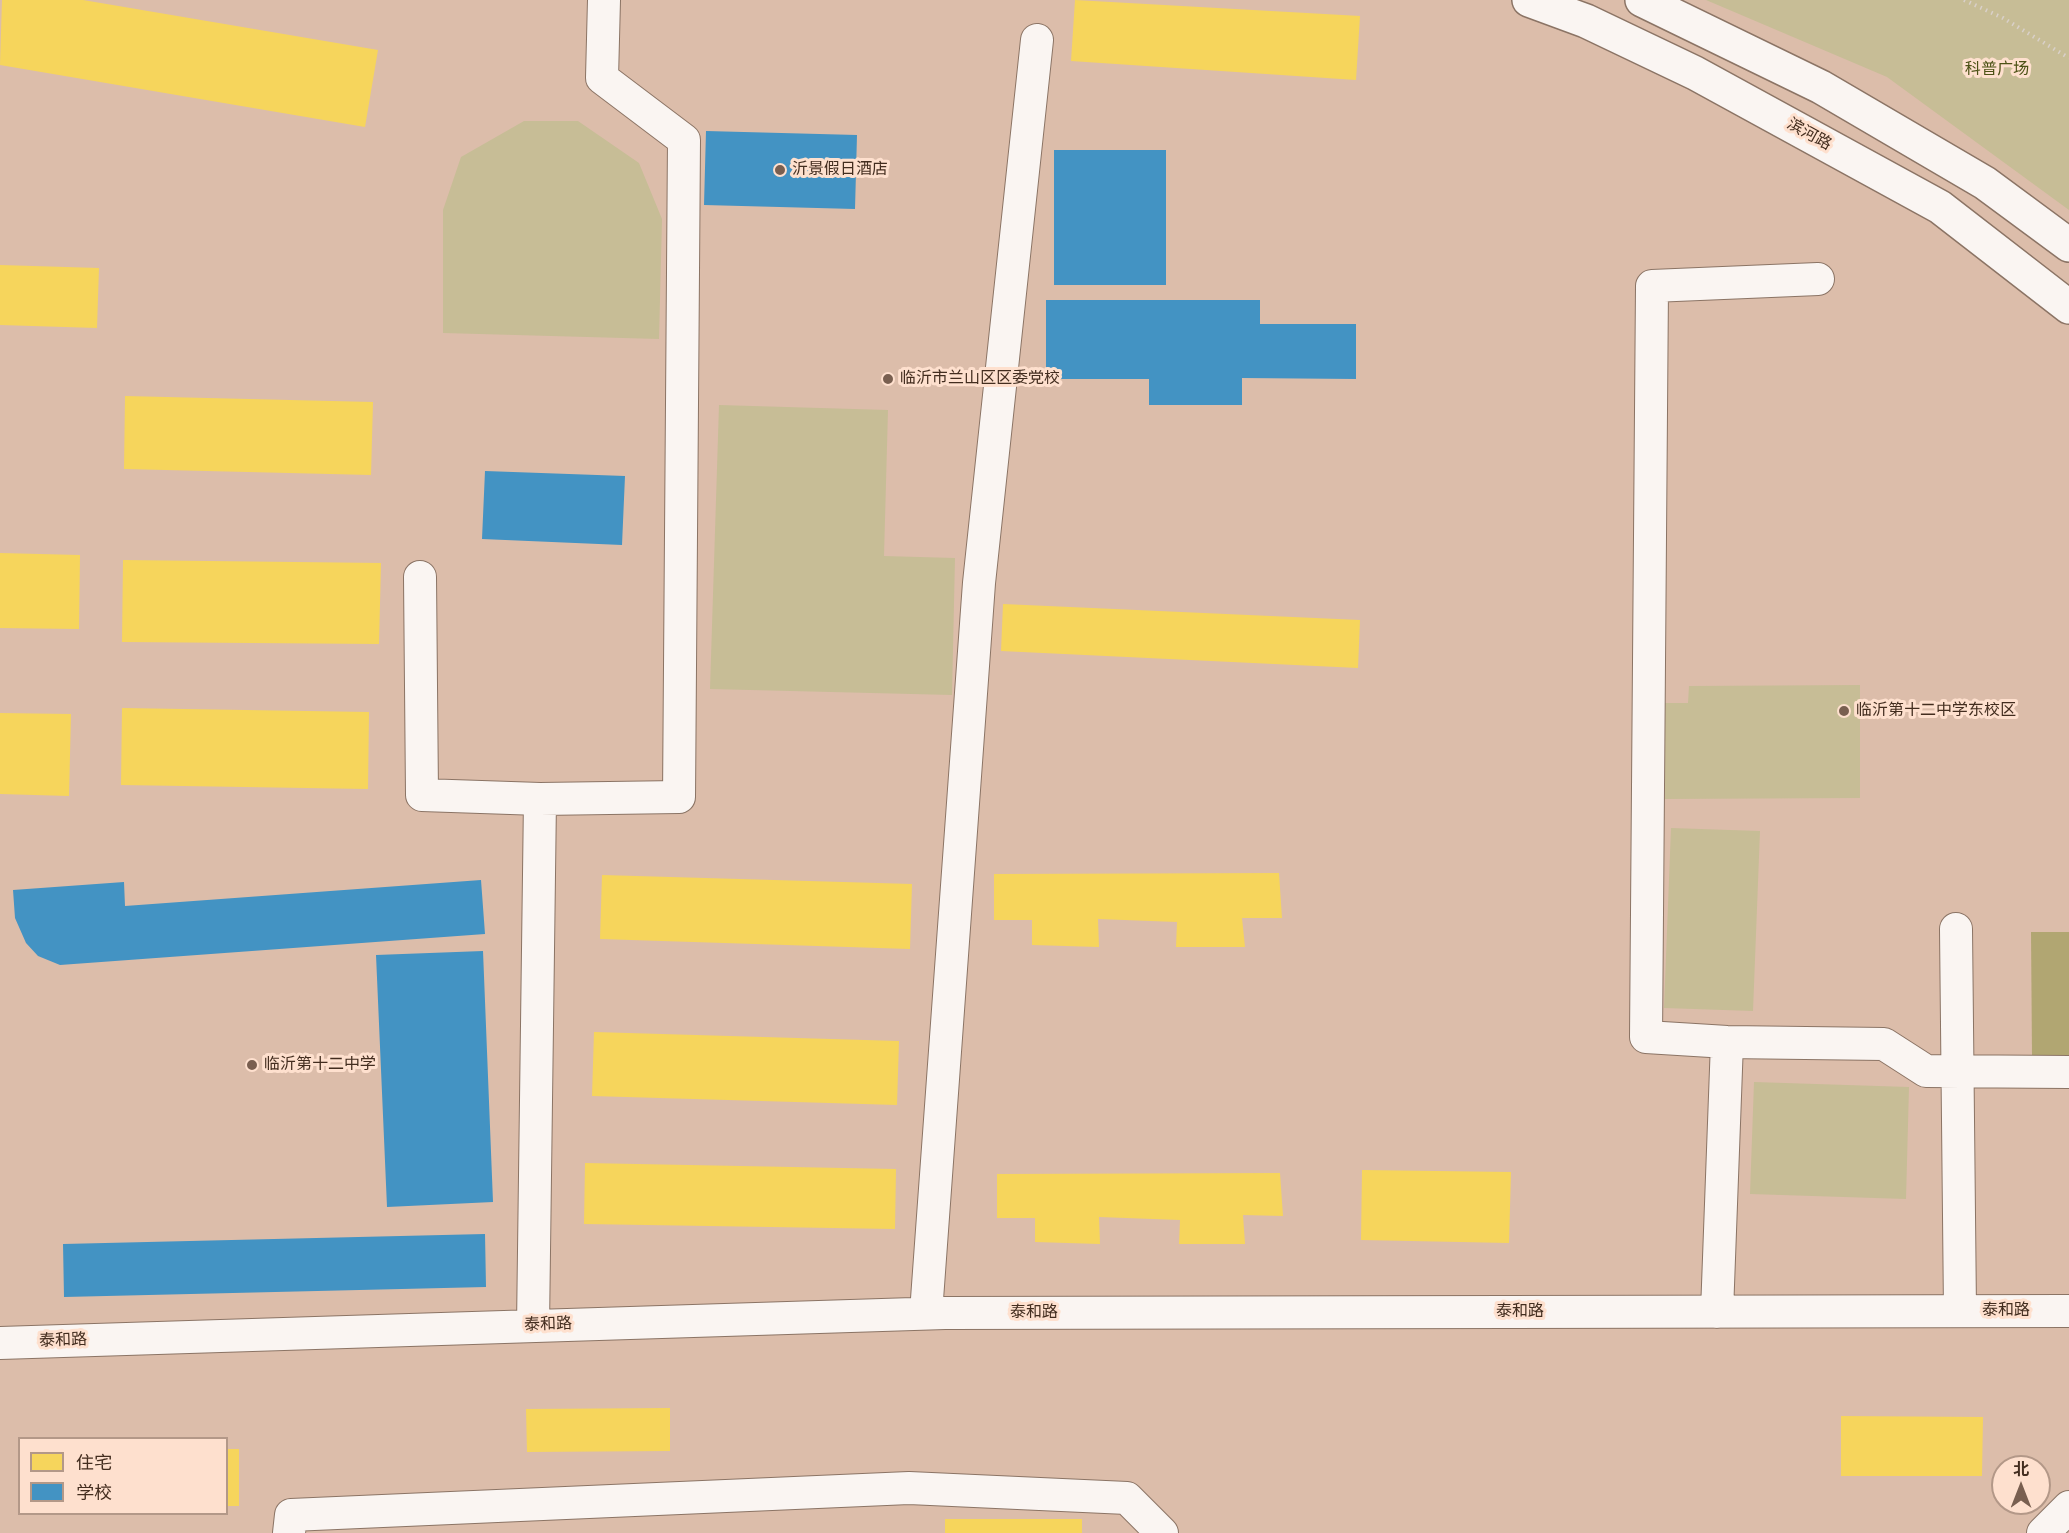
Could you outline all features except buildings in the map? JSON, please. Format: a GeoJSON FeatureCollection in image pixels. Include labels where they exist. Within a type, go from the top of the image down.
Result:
{"type":"FeatureCollection","features":[{"type":"Feature","properties":{"kind":"main road","name":"滨河路"},"geometry":{"type":"LineString","coordinates":[[1529,0],[1586,21],[1695,73],[1940,207],[2069,307]]}},
{"type":"Feature","properties":{"kind":"main road"},"geometry":{"type":"LineString","coordinates":[[1642,0],[1821,87],[1984,183],[2069,245]]}},
{"type":"Feature","properties":{"kind":"street"},"geometry":{"type":"LineString","coordinates":[[420,577],[422,795],[540,799],[679,796],[684,140],[602,78],[604,0]]}},
{"type":"Feature","properties":{"kind":"street"},"geometry":{"type":"LineString","coordinates":[[926,1314],[979,583],[1037,40]]}},
{"type":"Feature","properties":{"kind":"street"},"geometry":{"type":"LineString","coordinates":[[1818,279],[1652,286],[1646,1037],[1726,1042],[1884,1044],[1926,1071],[2069,1072]]}},
{"type":"Feature","properties":{"kind":"street"},"geometry":{"type":"LineString","coordinates":[[533,1326],[540,799]]}},
{"type":"Feature","properties":{"kind":"street"},"geometry":{"type":"LineString","coordinates":[[1956,929],[1960,1311]]}},
{"type":"Feature","properties":{"kind":"street"},"geometry":{"type":"LineString","coordinates":[[1717,1312],[1726,1042]]}},
{"type":"Feature","properties":{"kind":"street","name":"泰和路"},"geometry":{"type":"LineString","coordinates":[[0,1342],[926,1314],[2069,1311]]}},
{"type":"Feature","properties":{"kind":"street"},"geometry":{"type":"LineString","coordinates":[[289,1533],[291,1515],[909,1488],[1127,1498],[1162,1533]]}},
{"type":"Feature","properties":{"kind":"street"},"geometry":{"type":"LineString","coordinates":[[2043,1533],[2069,1507]]}},
{"type":"Feature","properties":{"kind":"path"},"geometry":{"type":"LineString","coordinates":[[1964,0],[2003,18],[2069,58]]}},
{"type":"Feature","properties":{"kind":"green space","name":"科普广场"},"geometry":{"type":"Polygon","coordinates":[[[1706,0],[2069,0],[2069,210],[1887,77],[1706,0]]]}},
{"type":"Feature","properties":{"kind":"green space"},"geometry":{"type":"Polygon","coordinates":[[[524,121],[578,121],[639,163],[662,219],[659,339],[443,333],[443,210],[461,157],[524,121]]]}},
{"type":"Feature","properties":{"kind":"green space"},"geometry":{"type":"Polygon","coordinates":[[[719,405],[888,410],[884,556],[955,558],[952,695],[710,689],[719,405]]]}},
{"type":"Feature","properties":{"kind":"green space"},"geometry":{"type":"Polygon","coordinates":[[[1860,685],[1860,798],[1665,799],[1664,703],[1688,703],[1689,686],[1860,685]]]}},
{"type":"Feature","properties":{"kind":"green space"},"geometry":{"type":"Polygon","coordinates":[[[1671,828],[1760,831],[1753,1011],[1664,1008],[1671,828]]]}},
{"type":"Feature","properties":{"kind":"green space"},"geometry":{"type":"Polygon","coordinates":[[[1754,1082],[1909,1087],[1906,1199],[1750,1194],[1754,1082]]]}},
{"type":"Feature","properties":{"kind":"shaded area"},"geometry":{"type":"Polygon","coordinates":[[[2031,932],[2069,932],[2069,1056],[2032,1056],[2031,932]]]}},
{"type":"Feature","properties":{"kind":"place","name":"沂景假日酒店"},"geometry":{"type":"Point","coordinates":[780,170]}},
{"type":"Feature","properties":{"kind":"place","name":"临沂市兰山区区委党校"},"geometry":{"type":"Point","coordinates":[888,379]}},
{"type":"Feature","properties":{"kind":"place","name":"临沂第十二中学东校区"},"geometry":{"type":"Point","coordinates":[1844,711]}},
{"type":"Feature","properties":{"kind":"place","name":"临沂第十二中学"},"geometry":{"type":"Point","coordinates":[252,1065]}}]}
